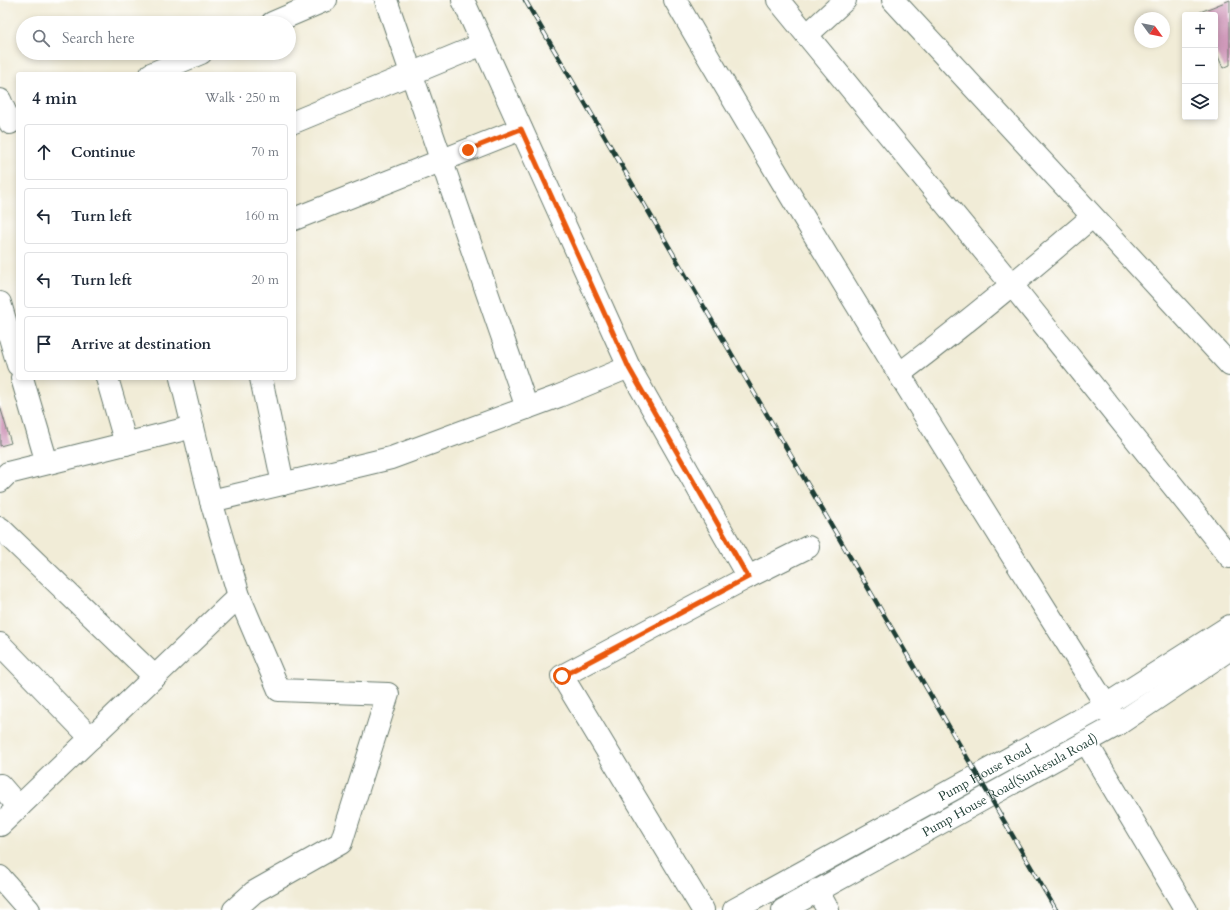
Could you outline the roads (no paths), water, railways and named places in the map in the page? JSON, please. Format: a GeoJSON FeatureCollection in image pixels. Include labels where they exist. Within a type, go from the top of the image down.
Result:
{"type":"FeatureCollection","features":[{"type":"Feature","properties":{"kind":"street"},"geometry":{"type":"LineString","coordinates":[[283,13],[326,0]]}},
{"type":"Feature","properties":{"kind":"street"},"geometry":{"type":"LineString","coordinates":[[386,0],[527,408]]}},
{"type":"Feature","properties":{"kind":"street"},"geometry":{"type":"LineString","coordinates":[[464,0],[629,368],[748,577]]}},
{"type":"Feature","properties":{"kind":"street"},"geometry":{"type":"LineString","coordinates":[[674,0],[952,460],[1106,705],[1117,725]]}},
{"type":"Feature","properties":{"kind":"street"},"geometry":{"type":"LineString","coordinates":[[778,0],[1012,285],[1230,557]]}},
{"type":"Feature","properties":{"kind":"street"},"geometry":{"type":"LineString","coordinates":[[807,35],[845,0]]}},
{"type":"Feature","properties":{"kind":"street"},"geometry":{"type":"LineString","coordinates":[[893,0],[1230,365]]}},
{"type":"Feature","properties":{"kind":"street"},"geometry":{"type":"LineString","coordinates":[[296,121],[483,44]]}},
{"type":"Feature","properties":{"kind":"street"},"geometry":{"type":"LineString","coordinates":[[156,72],[184,60]]}},
{"type":"Feature","properties":{"kind":"street"},"geometry":{"type":"LineString","coordinates":[[0,100],[9,124]]}},
{"type":"Feature","properties":{"kind":"street"},"geometry":{"type":"LineString","coordinates":[[296,218],[521,129]]}},
{"type":"Feature","properties":{"kind":"street"},"geometry":{"type":"LineString","coordinates":[[900,374],[1012,285],[1092,217]]}},
{"type":"Feature","properties":{"kind":"street"},"geometry":{"type":"LineString","coordinates":[[0,303],[16,358]]}},
{"type":"Feature","properties":{"kind":"street"},"geometry":{"type":"LineString","coordinates":[[211,501],[390,458],[527,408],[629,368]]}},
{"type":"Feature","properties":{"kind":"street"},"geometry":{"type":"LineString","coordinates":[[23,380],[47,463]]}},
{"type":"Feature","properties":{"kind":"street"},"geometry":{"type":"LineString","coordinates":[[108,380],[126,444]]}},
{"type":"Feature","properties":{"kind":"street"},"geometry":{"type":"LineString","coordinates":[[181,380],[211,501],[239,596],[279,690],[388,694],[341,844],[254,892],[234,910]]}},
{"type":"Feature","properties":{"kind":"street"},"geometry":{"type":"LineString","coordinates":[[261,380],[283,484]]}},
{"type":"Feature","properties":{"kind":"street"},"geometry":{"type":"LineString","coordinates":[[0,481],[8,473],[193,427]]}},
{"type":"Feature","properties":{"kind":"street"},"geometry":{"type":"LineString","coordinates":[[0,528],[155,677]]}},
{"type":"Feature","properties":{"kind":"street"},"geometry":{"type":"LineString","coordinates":[[703,910],[562,676],[808,546]]}},
{"type":"Feature","properties":{"kind":"street"},"geometry":{"type":"LineString","coordinates":[[0,825],[239,596]]}},
{"type":"Feature","properties":{"kind":"street","name":"Pump House Road"},"geometry":{"type":"LineString","coordinates":[[734,910],[1106,705],[1230,626]]}},
{"type":"Feature","properties":{"kind":"street"},"geometry":{"type":"LineString","coordinates":[[0,644],[91,738]]}},
{"type":"Feature","properties":{"kind":"street","name":"Pump House Road(Sunkesula Road)"},"geometry":{"type":"LineString","coordinates":[[783,910],[1117,725],[1230,649]]}},
{"type":"Feature","properties":{"kind":"street"},"geometry":{"type":"LineString","coordinates":[[1086,742],[1186,910]]}},
{"type":"Feature","properties":{"kind":"street"},"geometry":{"type":"LineString","coordinates":[[0,786],[19,807]]}},
{"type":"Feature","properties":{"kind":"street"},"geometry":{"type":"LineString","coordinates":[[0,877],[29,910]]}},
{"type":"Feature","properties":{"kind":"street"},"geometry":{"type":"LineString","coordinates":[[817,890],[828,910]]}},
{"type":"Feature","properties":{"kind":"railway"},"geometry":{"type":"LineString","coordinates":[[525,0],[1056,910]]}}]}
